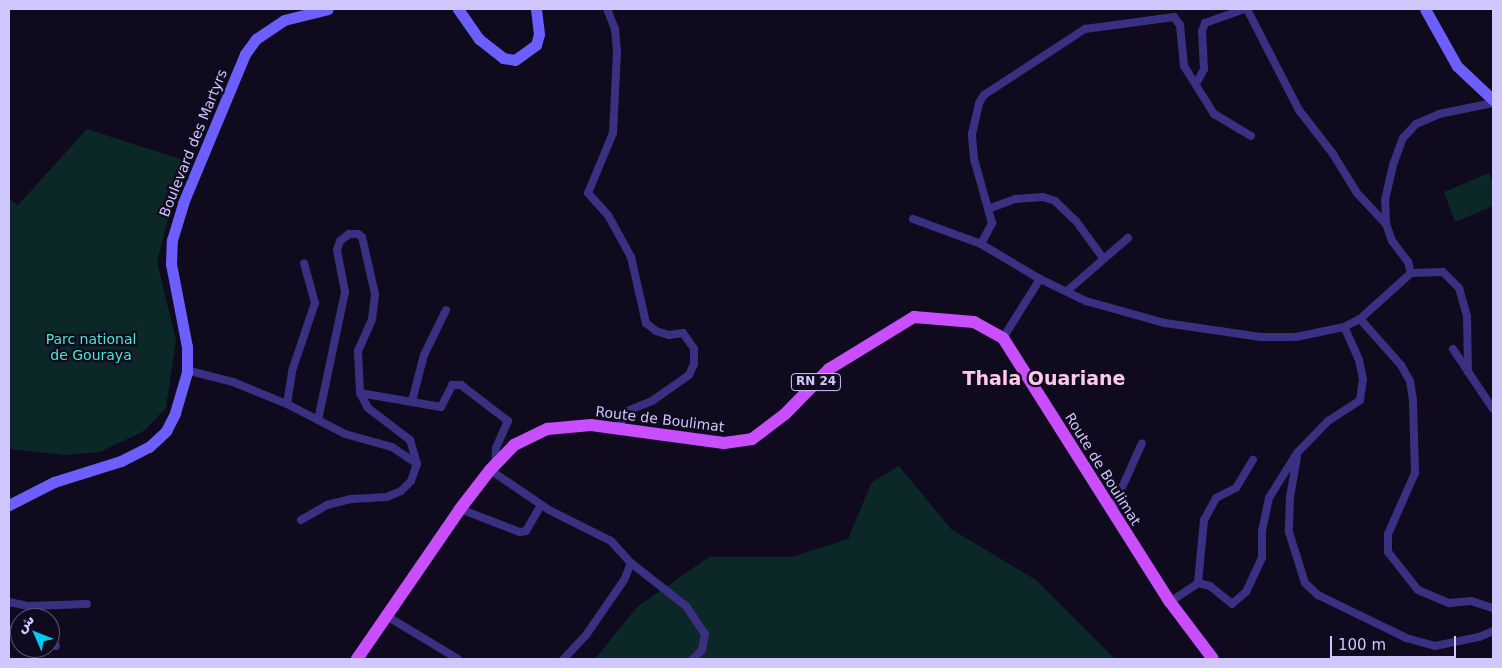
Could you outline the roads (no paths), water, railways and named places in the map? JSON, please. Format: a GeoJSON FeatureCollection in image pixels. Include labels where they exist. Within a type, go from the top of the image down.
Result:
{"type":"FeatureCollection","features":[{"type":"Feature","properties":{"kind":"main road","name":"Boulevard des Martyrs"},"geometry":{"type":"LineString","coordinates":[[9,505],[54,482],[121,461],[149,447],[166,431],[175,413],[186,371],[187,347],[171,264],[172,240],[183,203],[245,54],[256,39],[284,20],[328,9]]}},
{"type":"Feature","properties":{"kind":"main road"},"geometry":{"type":"LineString","coordinates":[[458,9],[479,39],[503,58],[515,60],[536,45],[539,34],[536,9]]}},
{"type":"Feature","properties":{"kind":"main road"},"geometry":{"type":"LineString","coordinates":[[1425,9],[1457,66],[1493,101]]}},
{"type":"Feature","properties":{"kind":"main road","name":"Route de Boulimat"},"geometry":{"type":"LineString","coordinates":[[357,659],[385,615],[460,509],[492,467],[514,445],[547,429],[592,425],[618,430],[724,442],[752,439],[785,414],[829,369],[914,317],[974,322],[1003,338],[1170,602],[1213,659]]}},
{"type":"Feature","properties":{"kind":"street"},"geometry":{"type":"LineString","coordinates":[[607,9],[615,29],[617,52],[613,133],[588,193],[608,215],[626,244],[639,285],[646,323],[656,331],[669,335],[683,333],[694,349],[694,364],[689,375],[652,401],[625,412],[618,430]]}},
{"type":"Feature","properties":{"kind":"street"},"geometry":{"type":"LineString","coordinates":[[1197,82],[1204,69],[1202,31],[1205,24],[1246,9],[1299,110],[1333,154],[1357,193],[1386,224]]}},
{"type":"Feature","properties":{"kind":"street"},"geometry":{"type":"LineString","coordinates":[[981,244],[992,223],[974,159],[972,134],[979,103],[984,95],[1085,28],[1174,17],[1180,24],[1184,66],[1197,82],[1221,120],[1252,136]]}},
{"type":"Feature","properties":{"kind":"street"},"geometry":{"type":"LineString","coordinates":[[1411,273],[1408,262],[1392,241],[1386,224],[1385,200],[1393,165],[1403,138],[1416,124],[1439,114],[1493,101]]}},
{"type":"Feature","properties":{"kind":"street"},"geometry":{"type":"LineString","coordinates":[[988,209],[1015,199],[1043,197],[1054,201],[1076,221],[1102,258]]}},
{"type":"Feature","properties":{"kind":"street"},"geometry":{"type":"LineString","coordinates":[[913,219],[981,244],[1040,280],[1086,301],[1165,323],[1261,337],[1296,336],[1344,327],[1360,319],[1411,273],[1444,272],[1459,288],[1467,316],[1468,372]]}},
{"type":"Feature","properties":{"kind":"street"},"geometry":{"type":"LineString","coordinates":[[301,520],[327,505],[351,500],[387,497],[401,491],[411,481],[417,464],[410,440],[368,408],[360,393],[358,351],[372,319],[375,294],[362,237],[349,234],[340,241],[336,250],[345,292],[318,420]]}},
{"type":"Feature","properties":{"kind":"street"},"geometry":{"type":"LineString","coordinates":[[1067,291],[1102,258],[1128,238]]}},
{"type":"Feature","properties":{"kind":"street"},"geometry":{"type":"LineString","coordinates":[[287,404],[293,368],[315,303],[304,263]]}},
{"type":"Feature","properties":{"kind":"street"},"geometry":{"type":"LineString","coordinates":[[1003,338],[1040,280]]}},
{"type":"Feature","properties":{"kind":"street"},"geometry":{"type":"LineString","coordinates":[[412,401],[424,355],[446,310]]}},
{"type":"Feature","properties":{"kind":"street"},"geometry":{"type":"LineString","coordinates":[[1360,319],[1400,365],[1410,381],[1413,400],[1415,473],[1388,534],[1388,552],[1418,590],[1449,603],[1471,602],[1493,608]]}},
{"type":"Feature","properties":{"kind":"street"},"geometry":{"type":"LineString","coordinates":[[1170,602],[1198,583],[1210,586],[1232,604],[1246,592],[1262,558],[1262,531],[1269,498],[1297,453],[1328,421],[1360,400],[1363,379],[1344,327]]}},
{"type":"Feature","properties":{"kind":"street"},"geometry":{"type":"LineString","coordinates":[[1453,349],[1493,409]]}},
{"type":"Feature","properties":{"kind":"street"},"geometry":{"type":"LineString","coordinates":[[186,371],[233,382],[287,404],[345,434],[392,447],[417,464]]}},
{"type":"Feature","properties":{"kind":"street"},"geometry":{"type":"LineString","coordinates":[[360,393],[441,407],[452,385],[456,383],[506,417],[508,421],[496,448],[492,467],[541,505],[584,530],[611,541],[631,563],[686,606],[705,634],[702,650],[693,659]]}},
{"type":"Feature","properties":{"kind":"street"},"geometry":{"type":"LineString","coordinates":[[1112,510],[1142,442]]}},
{"type":"Feature","properties":{"kind":"street"},"geometry":{"type":"LineString","coordinates":[[1297,453],[1290,497],[1289,532],[1305,583],[1318,595],[1406,638],[1434,646],[1480,637],[1493,631]]}},
{"type":"Feature","properties":{"kind":"street"},"geometry":{"type":"LineString","coordinates":[[1198,583],[1204,520],[1216,498],[1236,488],[1254,460]]}},
{"type":"Feature","properties":{"kind":"street"},"geometry":{"type":"LineString","coordinates":[[460,509],[520,532],[526,531],[541,505]]}},
{"type":"Feature","properties":{"kind":"street"},"geometry":{"type":"LineString","coordinates":[[564,659],[586,636],[624,580],[631,563]]}},
{"type":"Feature","properties":{"kind":"street"},"geometry":{"type":"LineString","coordinates":[[9,602],[28,606],[87,604]]}},
{"type":"Feature","properties":{"kind":"street"},"geometry":{"type":"LineString","coordinates":[[385,615],[458,659]]}},
{"type":"Feature","properties":{"kind":"district","name":"Thala Ouariane"},"geometry":{"type":"Point","coordinates":[1044,379]}},
{"type":"Feature","properties":{"kind":"park label","name":"Parc national de Gouraya"},"geometry":{"type":"Point","coordinates":[91,348]}}]}
